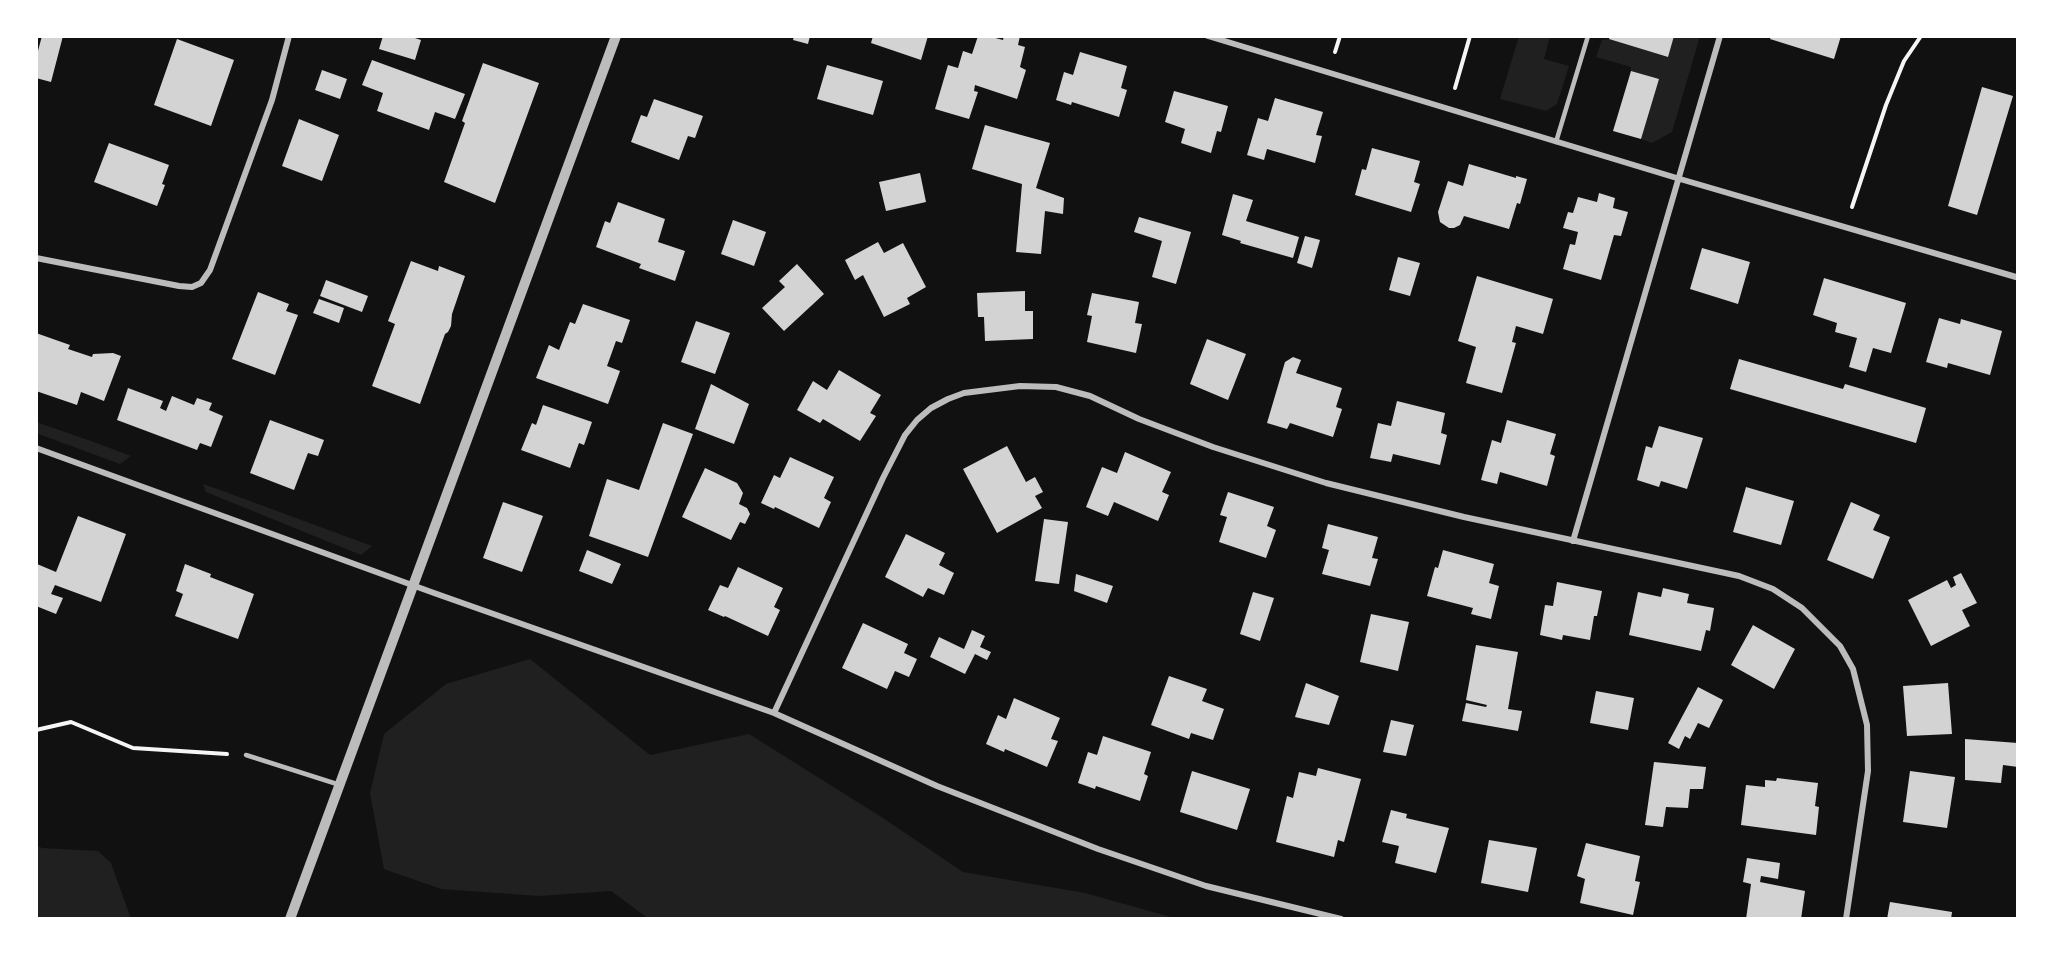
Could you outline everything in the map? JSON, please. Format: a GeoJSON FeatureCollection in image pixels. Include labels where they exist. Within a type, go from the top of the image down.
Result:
{"type":"FeatureCollection","features":[{"type":"Feature","properties":{"kind":"street"},"geometry":{"type":"LineString","coordinates":[[36,258],[178,286],[192,287],[201,283],[210,270],[272,100],[289,36]]}},
{"type":"Feature","properties":{"kind":"street"},"geometry":{"type":"LineString","coordinates":[[290,919],[616,36]]}},
{"type":"Feature","properties":{"kind":"street"},"geometry":{"type":"LineString","coordinates":[[1208,36],[1680,179],[2016,277]]}},
{"type":"Feature","properties":{"kind":"street"},"geometry":{"type":"LineString","coordinates":[[1573,541],[1720,36]]}},
{"type":"Feature","properties":{"kind":"street"},"geometry":{"type":"LineString","coordinates":[[774,713],[878,489],[905,435],[917,420],[931,408],[964,393],[1020,386],[1056,387],[1074,391],[1213,447],[1326,483],[1416,506],[1739,576],[1773,589],[1802,609],[1840,646],[1853,669],[1867,725],[1868,771],[1846,919]]}},
{"type":"Feature","properties":{"kind":"street"},"geometry":{"type":"LineString","coordinates":[[36,448],[414,586],[774,713],[937,786],[1098,849],[1206,886],[1341,919]]}},
{"type":"Feature","properties":{"kind":"lane"},"geometry":{"type":"LineString","coordinates":[[1556,142],[1588,36]]}},
{"type":"Feature","properties":{"kind":"lane"},"geometry":{"type":"LineString","coordinates":[[246,755],[340,785]]}},
{"type":"Feature","properties":{"kind":"path"},"geometry":{"type":"LineString","coordinates":[[1449,109],[1470,36]]}},
{"type":"Feature","properties":{"kind":"path"},"geometry":{"type":"LineString","coordinates":[[1845,227],[1886,105],[1904,61],[1921,36]]}},
{"type":"Feature","properties":{"kind":"path"},"geometry":{"type":"LineString","coordinates":[[36,730],[71,722],[133,747],[246,755]]}},
{"type":"Feature","properties":{"kind":"shaded area"},"geometry":{"type":"Polygon","coordinates":[[[1519,36],[1550,36],[1544,59],[1569,66],[1557,104],[1546,111],[1500,99],[1519,36]]]}},
{"type":"Feature","properties":{"kind":"shaded area"},"geometry":{"type":"Polygon","coordinates":[[[1674,36],[1700,36],[1672,132],[1652,143],[1641,139],[1658,79],[1631,71],[1631,67],[1596,57],[1602,40],[1609,39],[1667,57],[1674,36]]]}},
{"type":"Feature","properties":{"kind":"shaded area"},"geometry":{"type":"Polygon","coordinates":[[[36,422],[131,456],[120,464],[36,433],[36,422]]]}},
{"type":"Feature","properties":{"kind":"shaded area"},"geometry":{"type":"Polygon","coordinates":[[[203,484],[372,546],[361,555],[206,492],[203,484]]]}},
{"type":"Feature","properties":{"kind":"shaded area"},"geometry":{"type":"Polygon","coordinates":[[[530,659],[650,755],[749,734],[883,818],[963,872],[1085,893],[1178,919],[649,919],[611,891],[539,896],[441,889],[384,869],[370,793],[384,734],[446,684],[530,659]]]}},
{"type":"Feature","properties":{"kind":"shaded area"},"geometry":{"type":"Polygon","coordinates":[[[36,845],[42,848],[98,851],[111,863],[131,919],[36,919],[36,845]]]}},
{"type":"Feature","properties":{"kind":"building"},"geometry":{"type":"Polygon","coordinates":[[[42,36],[63,36],[51,82],[36,78],[36,58],[42,36]]]}},
{"type":"Feature","properties":{"kind":"building"},"geometry":{"type":"Polygon","coordinates":[[[383,36],[409,36],[421,40],[415,60],[379,49],[383,36]]]}},
{"type":"Feature","properties":{"kind":"building"},"geometry":{"type":"Polygon","coordinates":[[[794,36],[810,36],[808,44],[793,40],[794,36]]]}},
{"type":"Feature","properties":{"kind":"building"},"geometry":{"type":"Polygon","coordinates":[[[873,36],[928,36],[921,60],[871,43],[873,36]]]}},
{"type":"Feature","properties":{"kind":"building"},"geometry":{"type":"Polygon","coordinates":[[[978,36],[1003,40],[1004,36],[1020,36],[1018,45],[1025,47],[1020,67],[1026,70],[1017,99],[975,85],[974,91],[978,92],[969,119],[935,109],[948,65],[958,68],[963,51],[972,54],[978,36]]]}},
{"type":"Feature","properties":{"kind":"building"},"geometry":{"type":"Polygon","coordinates":[[[1610,36],[1674,36],[1668,57],[1609,39],[1610,36]]]}},
{"type":"Feature","properties":{"kind":"building"},"geometry":{"type":"Polygon","coordinates":[[[1771,36],[1841,36],[1834,59],[1770,39],[1771,36]]]}},
{"type":"Feature","properties":{"kind":"building"},"geometry":{"type":"Polygon","coordinates":[[[177,39],[234,60],[211,126],[154,105],[177,39]]]}},
{"type":"Feature","properties":{"kind":"building"},"geometry":{"type":"Polygon","coordinates":[[[1080,52],[1127,66],[1121,88],[1127,90],[1119,117],[1072,102],[1071,105],[1056,100],[1064,72],[1073,75],[1080,52]]]}},
{"type":"Feature","properties":{"kind":"building"},"geometry":{"type":"Polygon","coordinates":[[[372,60],[465,94],[455,119],[435,112],[429,130],[377,111],[383,93],[362,85],[372,60]]]}},
{"type":"Feature","properties":{"kind":"building"},"geometry":{"type":"Polygon","coordinates":[[[483,63],[539,83],[495,203],[444,182],[465,123],[462,121],[483,63]]]}},
{"type":"Feature","properties":{"kind":"building"},"geometry":{"type":"Polygon","coordinates":[[[827,65],[883,81],[873,115],[817,99],[827,65]]]}},
{"type":"Feature","properties":{"kind":"building"},"geometry":{"type":"Polygon","coordinates":[[[322,70],[347,79],[340,99],[315,90],[322,70]]]}},
{"type":"Feature","properties":{"kind":"building"},"geometry":{"type":"Polygon","coordinates":[[[1631,71],[1659,79],[1641,139],[1613,131],[1631,71]]]}},
{"type":"Feature","properties":{"kind":"building"},"geometry":{"type":"Polygon","coordinates":[[[1982,87],[2013,96],[1977,215],[1948,206],[1982,87]]]}},
{"type":"Feature","properties":{"kind":"building"},"geometry":{"type":"Polygon","coordinates":[[[1174,91],[1228,106],[1221,132],[1217,131],[1211,153],[1181,143],[1185,129],[1165,122],[1174,91]]]}},
{"type":"Feature","properties":{"kind":"building"},"geometry":{"type":"Polygon","coordinates":[[[1275,98],[1323,112],[1316,135],[1322,136],[1315,163],[1267,149],[1264,160],[1247,155],[1258,118],[1268,121],[1275,98]]]}},
{"type":"Feature","properties":{"kind":"building"},"geometry":{"type":"Polygon","coordinates":[[[654,99],[703,116],[695,138],[688,136],[679,160],[631,142],[641,115],[647,117],[654,99]]]}},
{"type":"Feature","properties":{"kind":"building"},"geometry":{"type":"Polygon","coordinates":[[[299,119],[339,135],[322,181],[282,166],[299,119]]]}},
{"type":"Feature","properties":{"kind":"building"},"geometry":{"type":"Polygon","coordinates":[[[985,125],[1050,143],[1036,188],[1064,198],[1063,214],[1045,211],[1041,254],[1016,252],[1022,184],[972,169],[985,125]]]}},
{"type":"Feature","properties":{"kind":"building"},"geometry":{"type":"Polygon","coordinates":[[[109,143],[169,165],[157,206],[94,182],[109,143]]]}},
{"type":"Feature","properties":{"kind":"building"},"geometry":{"type":"Polygon","coordinates":[[[1372,148],[1420,161],[1414,182],[1420,184],[1411,212],[1355,195],[1362,169],[1366,170],[1372,148]]]}},
{"type":"Feature","properties":{"kind":"building"},"geometry":{"type":"Polygon","coordinates":[[[1469,164],[1527,179],[1520,204],[1517,203],[1509,229],[1464,216],[1460,225],[1454,228],[1449,228],[1440,222],[1438,212],[1448,181],[1463,186],[1469,164]]]}},
{"type":"Feature","properties":{"kind":"building"},"geometry":{"type":"Polygon","coordinates":[[[920,173],[926,202],[886,211],[879,182],[920,173]]]}},
{"type":"Feature","properties":{"kind":"building"},"geometry":{"type":"Polygon","coordinates":[[[1599,193],[1615,198],[1613,208],[1628,212],[1621,236],[1614,235],[1601,280],[1563,269],[1570,244],[1575,245],[1578,232],[1563,228],[1568,212],[1573,213],[1578,197],[1597,202],[1599,193]]]}},
{"type":"Feature","properties":{"kind":"building"},"geometry":{"type":"Polygon","coordinates":[[[1233,194],[1253,200],[1246,221],[1299,237],[1293,258],[1240,243],[1241,241],[1222,235],[1233,194]]]}},
{"type":"Feature","properties":{"kind":"building"},"geometry":{"type":"Polygon","coordinates":[[[618,202],[665,219],[658,242],[685,251],[675,281],[639,268],[641,264],[596,247],[605,221],[610,223],[618,202]]]}},
{"type":"Feature","properties":{"kind":"building"},"geometry":{"type":"Polygon","coordinates":[[[1139,217],[1191,232],[1176,284],[1152,277],[1162,241],[1134,232],[1139,217]]]}},
{"type":"Feature","properties":{"kind":"building"},"geometry":{"type":"Polygon","coordinates":[[[733,220],[766,232],[754,266],[721,254],[733,220]]]}},
{"type":"Feature","properties":{"kind":"building"},"geometry":{"type":"Polygon","coordinates":[[[1305,236],[1320,240],[1312,268],[1297,263],[1305,236]]]}},
{"type":"Feature","properties":{"kind":"building"},"geometry":{"type":"Polygon","coordinates":[[[878,242],[884,253],[903,243],[926,287],[907,298],[910,304],[884,317],[863,275],[855,280],[845,260],[878,242]]]}},
{"type":"Feature","properties":{"kind":"building"},"geometry":{"type":"Polygon","coordinates":[[[1702,248],[1750,262],[1738,304],[1690,289],[1702,248]]]}},
{"type":"Feature","properties":{"kind":"building"},"geometry":{"type":"Polygon","coordinates":[[[1398,257],[1420,263],[1410,296],[1389,290],[1398,257]]]}},
{"type":"Feature","properties":{"kind":"building"},"geometry":{"type":"Polygon","coordinates":[[[411,261],[438,271],[439,266],[465,276],[452,314],[451,326],[445,334],[420,404],[372,386],[395,324],[388,321],[411,261]]]}},
{"type":"Feature","properties":{"kind":"building"},"geometry":{"type":"Polygon","coordinates":[[[797,264],[824,294],[784,331],[762,308],[785,287],[779,281],[797,264]]]}},
{"type":"Feature","properties":{"kind":"building"},"geometry":{"type":"Polygon","coordinates":[[[1477,276],[1553,299],[1543,334],[1516,326],[1512,342],[1516,343],[1502,393],[1466,383],[1476,347],[1458,341],[1477,276]]]}},
{"type":"Feature","properties":{"kind":"building"},"geometry":{"type":"Polygon","coordinates":[[[1824,278],[1906,303],[1891,353],[1873,348],[1866,372],[1849,367],[1857,338],[1835,332],[1837,323],[1813,315],[1824,278]]]}},
{"type":"Feature","properties":{"kind":"building"},"geometry":{"type":"Polygon","coordinates":[[[326,280],[368,296],[362,312],[320,296],[326,280]]]}},
{"type":"Feature","properties":{"kind":"building"},"geometry":{"type":"Polygon","coordinates":[[[1025,291],[1025,311],[1033,311],[1033,339],[985,341],[984,317],[978,317],[977,293],[1025,291]]]}},
{"type":"Feature","properties":{"kind":"building"},"geometry":{"type":"Polygon","coordinates":[[[258,292],[289,304],[286,311],[298,315],[275,375],[232,359],[258,292]]]}},
{"type":"Feature","properties":{"kind":"building"},"geometry":{"type":"Polygon","coordinates":[[[1092,293],[1139,302],[1135,323],[1142,324],[1136,353],[1087,342],[1092,316],[1087,315],[1092,293]]]}},
{"type":"Feature","properties":{"kind":"building"},"geometry":{"type":"Polygon","coordinates":[[[319,299],[344,308],[339,323],[313,313],[319,299]]]}},
{"type":"Feature","properties":{"kind":"building"},"geometry":{"type":"Polygon","coordinates":[[[583,304],[630,320],[622,343],[616,341],[607,366],[620,371],[608,404],[536,378],[549,345],[559,350],[570,322],[575,324],[583,304]]]}},
{"type":"Feature","properties":{"kind":"building"},"geometry":{"type":"Polygon","coordinates":[[[1939,318],[1960,324],[1961,319],[2002,331],[1990,375],[1948,363],[1947,368],[1926,362],[1939,318]]]}},
{"type":"Feature","properties":{"kind":"building"},"geometry":{"type":"Polygon","coordinates":[[[696,321],[730,333],[715,374],[681,362],[696,321]]]}},
{"type":"Feature","properties":{"kind":"building"},"geometry":{"type":"Polygon","coordinates":[[[36,333],[70,345],[68,349],[92,357],[93,354],[113,353],[121,356],[104,401],[81,392],[77,405],[36,391],[36,333]]]}},
{"type":"Feature","properties":{"kind":"building"},"geometry":{"type":"Polygon","coordinates":[[[1207,339],[1246,354],[1228,400],[1190,384],[1207,339]]]}},
{"type":"Feature","properties":{"kind":"building"},"geometry":{"type":"Polygon","coordinates":[[[1293,357],[1301,360],[1296,373],[1342,388],[1336,407],[1342,409],[1333,437],[1290,423],[1287,429],[1267,423],[1285,362],[1293,357]]]}},
{"type":"Feature","properties":{"kind":"building"},"geometry":{"type":"Polygon","coordinates":[[[1739,359],[1843,389],[1845,384],[1926,408],[1916,443],[1730,389],[1739,359]]]}},
{"type":"Feature","properties":{"kind":"building"},"geometry":{"type":"Polygon","coordinates":[[[839,370],[881,395],[870,413],[876,416],[860,441],[823,419],[820,423],[797,410],[813,381],[827,390],[839,370]]]}},
{"type":"Feature","properties":{"kind":"building"},"geometry":{"type":"Polygon","coordinates":[[[711,384],[749,404],[734,444],[695,429],[711,384]]]}},
{"type":"Feature","properties":{"kind":"building"},"geometry":{"type":"Polygon","coordinates":[[[128,388],[163,401],[160,408],[166,411],[172,396],[194,405],[197,398],[212,403],[209,410],[223,416],[211,447],[200,443],[197,450],[117,420],[128,388]]]}},
{"type":"Feature","properties":{"kind":"building"},"geometry":{"type":"Polygon","coordinates":[[[1397,401],[1445,413],[1441,433],[1447,435],[1440,465],[1393,454],[1391,462],[1370,458],[1378,423],[1391,426],[1397,401]]]}},
{"type":"Feature","properties":{"kind":"building"},"geometry":{"type":"Polygon","coordinates":[[[543,405],[592,422],[584,445],[579,443],[570,468],[521,450],[532,423],[536,425],[543,405]]]}},
{"type":"Feature","properties":{"kind":"building"},"geometry":{"type":"Polygon","coordinates":[[[270,420],[324,440],[318,456],[308,453],[294,490],[250,473],[270,420]]]}},
{"type":"Feature","properties":{"kind":"building"},"geometry":{"type":"Polygon","coordinates":[[[1507,420],[1556,434],[1550,454],[1555,456],[1547,486],[1500,472],[1497,484],[1481,480],[1492,440],[1501,443],[1507,420]]]}},
{"type":"Feature","properties":{"kind":"building"},"geometry":{"type":"Polygon","coordinates":[[[663,423],[693,434],[648,557],[589,536],[607,479],[639,490],[663,423]]]}},
{"type":"Feature","properties":{"kind":"building"},"geometry":{"type":"Polygon","coordinates":[[[1659,426],[1703,438],[1687,489],[1661,481],[1659,487],[1637,480],[1646,446],[1652,448],[1659,426]]]}},
{"type":"Feature","properties":{"kind":"building"},"geometry":{"type":"Polygon","coordinates":[[[1007,446],[1026,482],[1035,477],[1043,492],[1035,496],[1042,508],[997,533],[963,469],[1007,446]]]}},
{"type":"Feature","properties":{"kind":"building"},"geometry":{"type":"Polygon","coordinates":[[[1125,452],[1171,472],[1162,492],[1169,495],[1158,521],[1114,502],[1108,516],[1086,507],[1102,467],[1117,473],[1125,452]]]}},
{"type":"Feature","properties":{"kind":"building"},"geometry":{"type":"Polygon","coordinates":[[[790,457],[834,477],[824,498],[831,502],[819,528],[775,507],[774,509],[761,503],[774,475],[780,478],[790,457]]]}},
{"type":"Feature","properties":{"kind":"building"},"geometry":{"type":"Polygon","coordinates":[[[705,468],[737,483],[743,493],[739,504],[747,508],[750,514],[745,524],[740,522],[731,540],[682,517],[705,468]]]}},
{"type":"Feature","properties":{"kind":"building"},"geometry":{"type":"Polygon","coordinates":[[[1746,487],[1794,501],[1781,545],[1733,532],[1746,487]]]}},
{"type":"Feature","properties":{"kind":"building"},"geometry":{"type":"Polygon","coordinates":[[[1228,492],[1274,507],[1267,526],[1276,530],[1266,558],[1219,542],[1227,517],[1220,515],[1228,492]]]}},
{"type":"Feature","properties":{"kind":"building"},"geometry":{"type":"Polygon","coordinates":[[[503,502],[543,516],[522,572],[483,558],[503,502]]]}},
{"type":"Feature","properties":{"kind":"building"},"geometry":{"type":"Polygon","coordinates":[[[1851,502],[1880,515],[1873,530],[1890,537],[1873,579],[1827,560],[1851,502]]]}},
{"type":"Feature","properties":{"kind":"building"},"geometry":{"type":"Polygon","coordinates":[[[78,516],[126,534],[101,602],[55,585],[51,594],[63,598],[56,614],[36,606],[36,568],[37,564],[56,572],[78,516]]]}},
{"type":"Feature","properties":{"kind":"building"},"geometry":{"type":"Polygon","coordinates":[[[1044,519],[1068,522],[1059,584],[1035,581],[1044,519]]]}},
{"type":"Feature","properties":{"kind":"building"},"geometry":{"type":"Polygon","coordinates":[[[1328,524],[1378,537],[1372,558],[1378,559],[1370,586],[1322,574],[1329,550],[1322,548],[1328,524]]]}},
{"type":"Feature","properties":{"kind":"building"},"geometry":{"type":"Polygon","coordinates":[[[906,534],[945,553],[939,565],[954,573],[944,595],[928,588],[923,597],[885,577],[906,534]]]}},
{"type":"Feature","properties":{"kind":"building"},"geometry":{"type":"Polygon","coordinates":[[[587,550],[621,564],[612,584],[579,571],[587,550]]]}},
{"type":"Feature","properties":{"kind":"building"},"geometry":{"type":"Polygon","coordinates":[[[1443,550],[1494,564],[1489,583],[1499,586],[1491,619],[1471,614],[1473,608],[1427,596],[1435,567],[1438,568],[1443,550]]]}},
{"type":"Feature","properties":{"kind":"building"},"geometry":{"type":"Polygon","coordinates":[[[185,564],[211,574],[210,577],[254,594],[238,639],[175,616],[183,594],[176,591],[185,564]]]}},
{"type":"Feature","properties":{"kind":"building"},"geometry":{"type":"Polygon","coordinates":[[[738,567],[783,588],[774,607],[780,610],[768,636],[708,610],[720,585],[728,588],[738,567]]]}},
{"type":"Feature","properties":{"kind":"building"},"geometry":{"type":"Polygon","coordinates":[[[1961,573],[1977,603],[1962,610],[1970,626],[1931,646],[1908,600],[1947,580],[1951,588],[1956,585],[1953,577],[1961,573]]]}},
{"type":"Feature","properties":{"kind":"building"},"geometry":{"type":"Polygon","coordinates":[[[1076,574],[1113,586],[1107,603],[1074,591],[1076,574]]]}},
{"type":"Feature","properties":{"kind":"building"},"geometry":{"type":"Polygon","coordinates":[[[1557,582],[1602,591],[1597,616],[1594,616],[1590,640],[1563,635],[1562,640],[1540,635],[1545,605],[1553,606],[1557,582]]]}},
{"type":"Feature","properties":{"kind":"building"},"geometry":{"type":"Polygon","coordinates":[[[1663,588],[1689,594],[1687,603],[1714,608],[1710,631],[1706,630],[1701,651],[1629,635],[1638,592],[1661,597],[1663,588]]]}},
{"type":"Feature","properties":{"kind":"building"},"geometry":{"type":"Polygon","coordinates":[[[1253,592],[1274,598],[1260,641],[1240,634],[1253,592]]]}},
{"type":"Feature","properties":{"kind":"building"},"geometry":{"type":"Polygon","coordinates":[[[1371,614],[1409,622],[1398,671],[1360,662],[1371,614]]]}},
{"type":"Feature","properties":{"kind":"building"},"geometry":{"type":"Polygon","coordinates":[[[863,623],[908,644],[904,653],[917,659],[909,677],[895,671],[887,689],[842,668],[863,623]]]}},
{"type":"Feature","properties":{"kind":"building"},"geometry":{"type":"Polygon","coordinates":[[[1753,625],[1795,649],[1774,689],[1731,665],[1753,625]]]}},
{"type":"Feature","properties":{"kind":"building"},"geometry":{"type":"Polygon","coordinates":[[[972,630],[985,636],[980,647],[991,652],[987,660],[975,654],[965,674],[930,657],[939,637],[964,649],[972,630]]]}},
{"type":"Feature","properties":{"kind":"building"},"geometry":{"type":"Polygon","coordinates":[[[1476,645],[1518,652],[1508,709],[1522,711],[1518,731],[1462,721],[1466,703],[1486,707],[1487,705],[1466,700],[1476,645]]]}},
{"type":"Feature","properties":{"kind":"building"},"geometry":{"type":"Polygon","coordinates":[[[1169,676],[1207,689],[1202,701],[1224,709],[1213,740],[1191,733],[1189,739],[1151,725],[1169,676]]]}},
{"type":"Feature","properties":{"kind":"building"},"geometry":{"type":"Polygon","coordinates":[[[1306,683],[1339,696],[1329,725],[1295,717],[1306,683]]]}},
{"type":"Feature","properties":{"kind":"building"},"geometry":{"type":"Polygon","coordinates":[[[1948,683],[1952,734],[1907,736],[1903,686],[1948,683]]]}},
{"type":"Feature","properties":{"kind":"building"},"geometry":{"type":"Polygon","coordinates":[[[1698,687],[1723,700],[1709,728],[1698,723],[1690,739],[1685,736],[1679,749],[1668,743],[1698,687]]]}},
{"type":"Feature","properties":{"kind":"building"},"geometry":{"type":"Polygon","coordinates":[[[1596,691],[1634,698],[1628,730],[1590,723],[1596,691]]]}},
{"type":"Feature","properties":{"kind":"building"},"geometry":{"type":"Polygon","coordinates":[[[1014,698],[1060,718],[1051,739],[1058,741],[1047,767],[1005,749],[1004,752],[986,744],[998,715],[1006,719],[1014,698]]]}},
{"type":"Feature","properties":{"kind":"building"},"geometry":{"type":"Polygon","coordinates":[[[1391,720],[1414,725],[1406,756],[1383,752],[1391,720]]]}},
{"type":"Feature","properties":{"kind":"building"},"geometry":{"type":"Polygon","coordinates":[[[1103,736],[1151,752],[1144,774],[1148,776],[1140,801],[1096,786],[1095,789],[1078,783],[1088,752],[1097,755],[1103,736]]]}},
{"type":"Feature","properties":{"kind":"building"},"geometry":{"type":"Polygon","coordinates":[[[1965,739],[2018,743],[2018,767],[2003,765],[2001,783],[1965,780],[1965,739]]]}},
{"type":"Feature","properties":{"kind":"building"},"geometry":{"type":"Polygon","coordinates":[[[1654,762],[1706,767],[1703,789],[1690,789],[1688,808],[1666,807],[1663,827],[1645,825],[1654,762]]]}},
{"type":"Feature","properties":{"kind":"building"},"geometry":{"type":"Polygon","coordinates":[[[1318,768],[1361,779],[1344,842],[1338,840],[1334,857],[1276,842],[1287,796],[1293,798],[1299,772],[1316,776],[1318,768]]]}},
{"type":"Feature","properties":{"kind":"building"},"geometry":{"type":"Polygon","coordinates":[[[1192,771],[1250,789],[1237,830],[1180,812],[1192,771]]]}},
{"type":"Feature","properties":{"kind":"building"},"geometry":{"type":"Polygon","coordinates":[[[1910,771],[1955,777],[1947,828],[1903,822],[1910,771]]]}},
{"type":"Feature","properties":{"kind":"building"},"geometry":{"type":"Polygon","coordinates":[[[1777,778],[1818,783],[1815,806],[1819,807],[1816,835],[1741,825],[1746,785],[1765,787],[1765,780],[1776,781],[1777,778]]]}},
{"type":"Feature","properties":{"kind":"building"},"geometry":{"type":"Polygon","coordinates":[[[1391,810],[1407,814],[1406,818],[1449,828],[1436,873],[1395,863],[1399,846],[1382,842],[1391,810]]]}},
{"type":"Feature","properties":{"kind":"building"},"geometry":{"type":"Polygon","coordinates":[[[1489,840],[1537,848],[1528,892],[1481,883],[1489,840]]]}},
{"type":"Feature","properties":{"kind":"building"},"geometry":{"type":"Polygon","coordinates":[[[1586,843],[1640,856],[1635,881],[1640,882],[1633,915],[1580,903],[1585,879],[1577,876],[1586,843]]]}},
{"type":"Feature","properties":{"kind":"building"},"geometry":{"type":"Polygon","coordinates":[[[1747,858],[1780,863],[1778,879],[1761,876],[1760,882],[1805,891],[1801,919],[1746,919],[1751,884],[1743,882],[1747,858]]]}},
{"type":"Feature","properties":{"kind":"building"},"geometry":{"type":"Polygon","coordinates":[[[1890,902],[1952,912],[1951,919],[1887,919],[1890,902]]]}}]}
